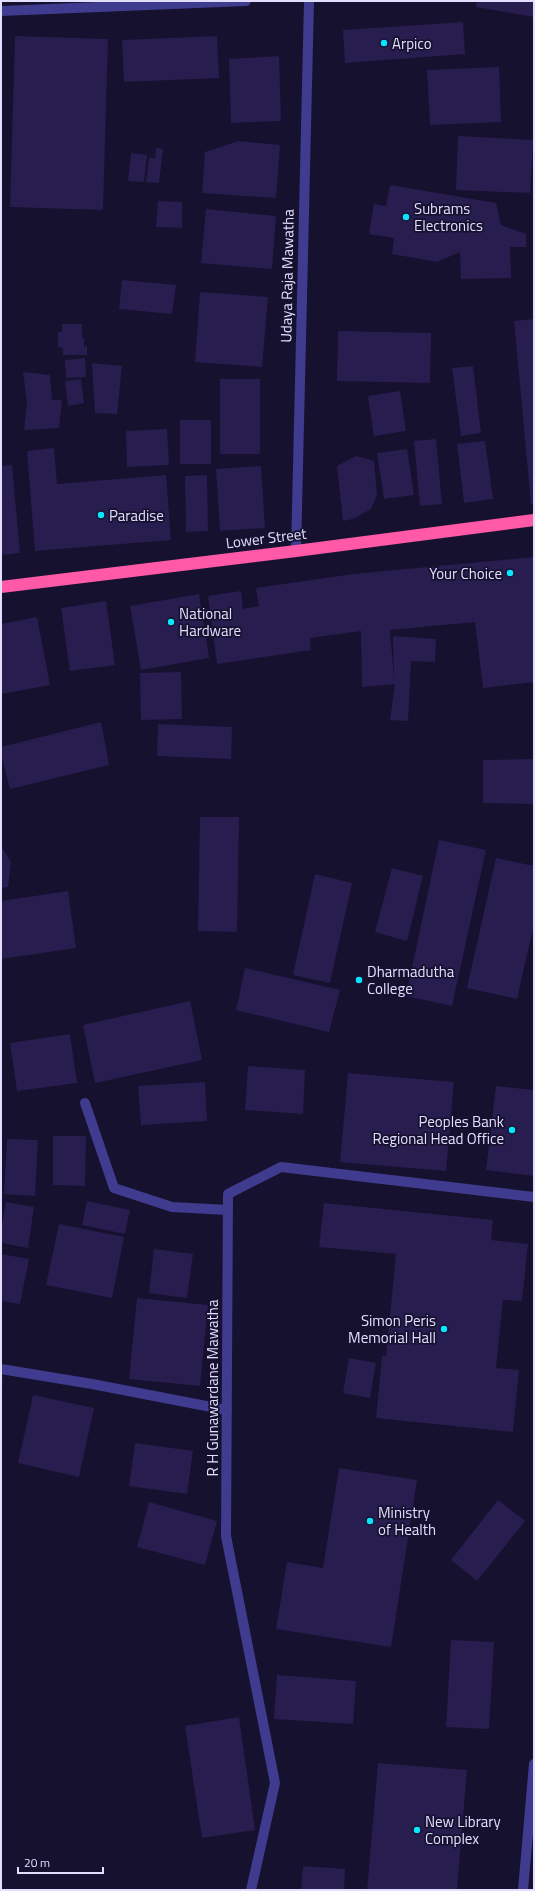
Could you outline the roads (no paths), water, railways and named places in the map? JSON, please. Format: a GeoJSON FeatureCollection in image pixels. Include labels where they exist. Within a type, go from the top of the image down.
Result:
{"type":"FeatureCollection","features":[{"type":"Feature","properties":{"kind":"highway","name":"Lower Street"},"geometry":{"type":"LineString","coordinates":[[1,587],[534,520]]}},
{"type":"Feature","properties":{"kind":"street"},"geometry":{"type":"LineString","coordinates":[[1,11],[246,1]]}},
{"type":"Feature","properties":{"kind":"street","name":"Udaya Raja Mawatha"},"geometry":{"type":"LineString","coordinates":[[296,551],[309,1]]}},
{"type":"Feature","properties":{"kind":"street"},"geometry":{"type":"LineString","coordinates":[[85,1103],[114,1188],[172,1207],[228,1210]]}},
{"type":"Feature","properties":{"kind":"street","name":"R H Gunawardane Mawatha"},"geometry":{"type":"LineString","coordinates":[[251,1890],[274,1783],[226,1536],[228,1194],[282,1167],[534,1197]]}},
{"type":"Feature","properties":{"kind":"street"},"geometry":{"type":"LineString","coordinates":[[1,1369],[92,1384],[227,1410]]}},
{"type":"Feature","properties":{"kind":"street"},"geometry":{"type":"LineString","coordinates":[[523,1890],[534,1764]]}},
{"type":"Feature","properties":{"kind":"place","name":"Arpico"},"geometry":{"type":"Point","coordinates":[384,43]}},
{"type":"Feature","properties":{"kind":"place","name":"Subrams Electronics"},"geometry":{"type":"Point","coordinates":[406,217]}},
{"type":"Feature","properties":{"kind":"place","name":"Paradise"},"geometry":{"type":"Point","coordinates":[101,515]}},
{"type":"Feature","properties":{"kind":"place","name":"Your Choice"},"geometry":{"type":"Point","coordinates":[510,573]}},
{"type":"Feature","properties":{"kind":"place","name":"National Hardware"},"geometry":{"type":"Point","coordinates":[171,622]}},
{"type":"Feature","properties":{"kind":"place","name":"Dharmadutha College"},"geometry":{"type":"Point","coordinates":[359,980]}},
{"type":"Feature","properties":{"kind":"place","name":"Peoples Bank Regional Head Office"},"geometry":{"type":"Point","coordinates":[512,1130]}},
{"type":"Feature","properties":{"kind":"place","name":"Simon Peris Memorial Hall"},"geometry":{"type":"Point","coordinates":[444,1329]}},
{"type":"Feature","properties":{"kind":"place","name":"Ministry of Health"},"geometry":{"type":"Point","coordinates":[370,1521]}},
{"type":"Feature","properties":{"kind":"place","name":"New Library Complex"},"geometry":{"type":"Point","coordinates":[417,1830]}}]}
